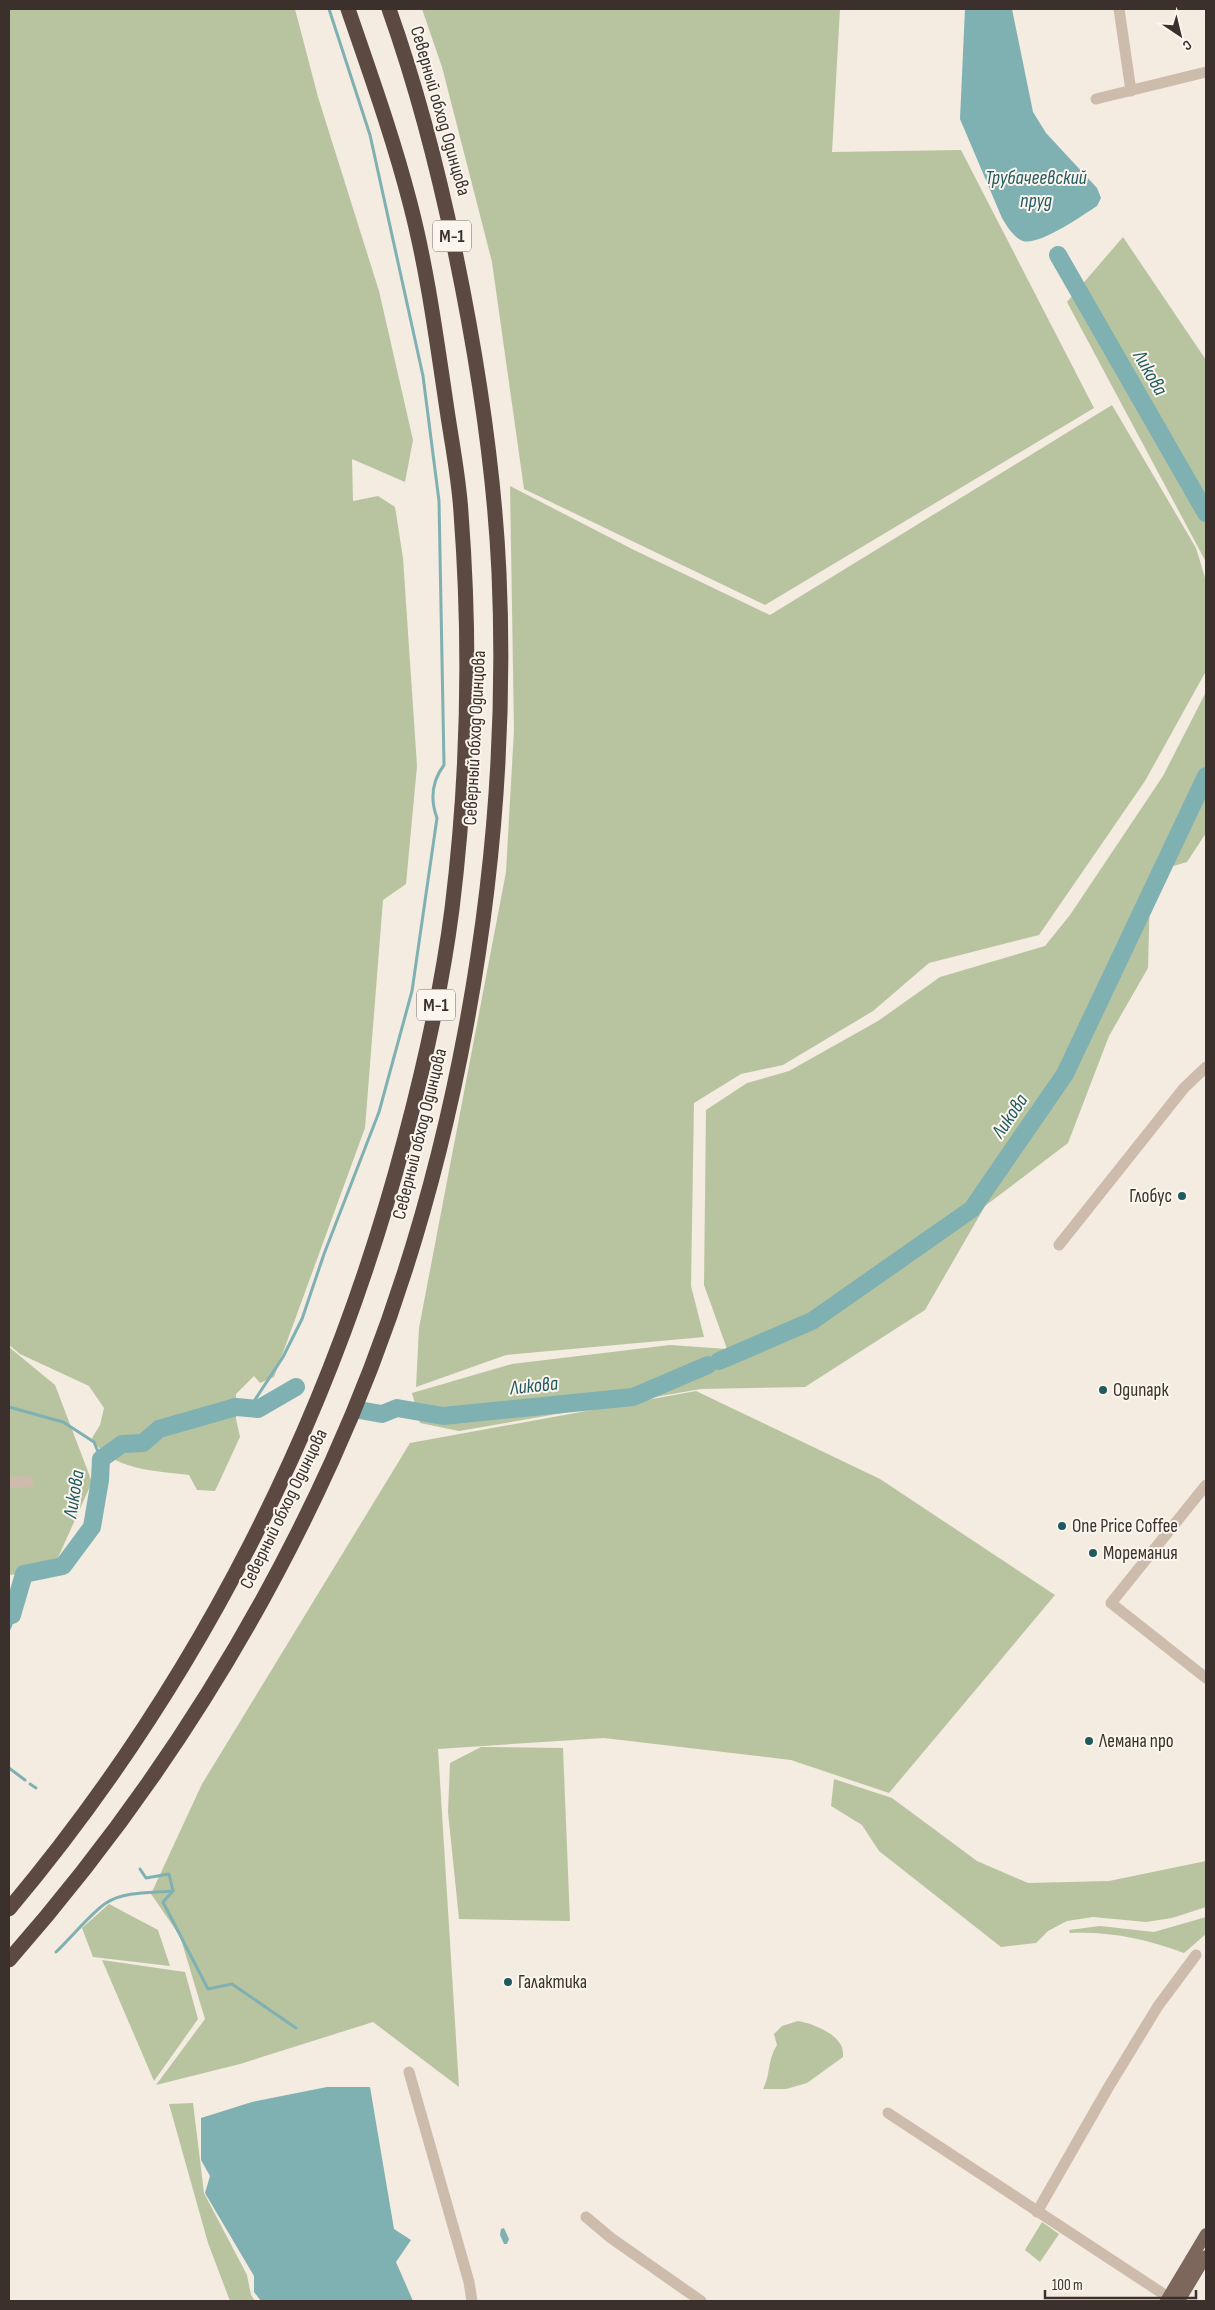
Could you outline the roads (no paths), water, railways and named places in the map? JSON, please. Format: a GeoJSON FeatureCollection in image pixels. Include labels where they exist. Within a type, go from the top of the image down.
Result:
{"type":"FeatureCollection","features":[{"type":"Feature","properties":{"kind":"highway","name":"Северный обход Одинцова"},"geometry":{"type":"LineString","coordinates":[[9,1909],[62,1846],[108,1783],[160,1705],[216,1613],[261,1527],[298,1449],[367,1272],[392,1188],[427,1056],[452,910],[462,787],[466,671],[461,508],[428,284],[412,211],[348,9]]}},
{"type":"Feature","properties":{"kind":"highway","name":"Северный обход Одинцова"},"geometry":{"type":"LineString","coordinates":[[9,1960],[81,1874],[136,1800],[192,1718],[237,1644],[293,1542],[333,1458],[401,1283],[427,1201],[459,1065],[483,915],[496,789],[500,666],[499,573],[493,493],[474,342],[437,164],[405,53],[389,9]]}},
{"type":"Feature","properties":{"kind":"main road"},"geometry":{"type":"LineString","coordinates":[[1171,2300],[1206,2234]]}},
{"type":"Feature","properties":{"kind":"main road"},"geometry":{"type":"LineString","coordinates":[[1171,2300],[1206,2256]]}},
{"type":"Feature","properties":{"kind":"street"},"geometry":{"type":"LineString","coordinates":[[1119,9],[1131,90]]}},
{"type":"Feature","properties":{"kind":"street"},"geometry":{"type":"LineString","coordinates":[[1096,99],[1206,72]]}},
{"type":"Feature","properties":{"kind":"street"},"geometry":{"type":"LineString","coordinates":[[1059,1246],[1184,1088],[1206,1067]]}},
{"type":"Feature","properties":{"kind":"street"},"geometry":{"type":"LineString","coordinates":[[9,1482],[28,1482]]}},
{"type":"Feature","properties":{"kind":"street"},"geometry":{"type":"LineString","coordinates":[[1206,1485],[1111,1603],[1206,1678]]}},
{"type":"Feature","properties":{"kind":"street"},"geometry":{"type":"LineString","coordinates":[[1037,2212],[1103,2096],[1158,2006],[1196,1955]]}},
{"type":"Feature","properties":{"kind":"street"},"geometry":{"type":"LineString","coordinates":[[409,2072],[469,2282],[472,2301]]}},
{"type":"Feature","properties":{"kind":"street"},"geometry":{"type":"LineString","coordinates":[[888,2113],[1171,2300]]}},
{"type":"Feature","properties":{"kind":"street"},"geometry":{"type":"LineString","coordinates":[[586,2217],[611,2238],[701,2301]]}},
{"type":"Feature","properties":{"kind":"water","name":"Трубачеевский пруд"},"geometry":{"type":"Polygon","coordinates":[[[965,9],[1012,9],[1033,112],[1046,133],[1097,188],[1101,198],[1097,206],[1061,229],[1039,239],[1023,241],[1019,239],[1013,234],[1002,218],[960,119],[965,9]]]}},
{"type":"Feature","properties":{"kind":"water"},"geometry":{"type":"Polygon","coordinates":[[[327,2087],[370,2087],[394,2229],[411,2240],[396,2262],[413,2301],[261,2301],[254,2292],[254,2276],[205,2193],[210,2176],[201,2160],[201,2118],[252,2102],[327,2087]]]}},
{"type":"Feature","properties":{"kind":"water"},"geometry":{"type":"Polygon","coordinates":[[[504,2228],[509,2239],[507,2244],[504,2244],[500,2235],[501,2229],[504,2228]]]}},
{"type":"Feature","properties":{"kind":"waterway"},"geometry":{"type":"LineString","coordinates":[[249,1409],[283,1357],[302,1319],[324,1254],[379,1112],[412,991],[437,818],[433,804],[433,790],[437,777],[444,765],[439,501],[423,376],[370,135],[329,9]]}},
{"type":"Feature","properties":{"kind":"waterway","name":"Ликова"},"geometry":{"type":"LineString","coordinates":[[1058,255],[1206,513]]}},
{"type":"Feature","properties":{"kind":"waterway","name":"Ликова"},"geometry":{"type":"LineString","coordinates":[[719,1361],[812,1321],[972,1209],[1065,1074],[1206,776]]}},
{"type":"Feature","properties":{"kind":"waterway","name":"Ликова"},"geometry":{"type":"LineString","coordinates":[[359,1410],[382,1414],[397,1408],[443,1416],[633,1397],[708,1365]]}},
{"type":"Feature","properties":{"kind":"waterway","name":"Ликова"},"geometry":{"type":"LineString","coordinates":[[9,1616],[12,1615],[24,1574],[63,1566],[92,1527],[100,1480],[101,1459],[122,1444],[143,1443],[159,1429],[236,1407],[258,1409],[296,1387]]}},
{"type":"Feature","properties":{"kind":"waterway"},"geometry":{"type":"LineString","coordinates":[[9,1407],[63,1422],[94,1442],[101,1459]]}},
{"type":"Feature","properties":{"kind":"waterway"},"geometry":{"type":"LineString","coordinates":[[9,1622],[11,1625],[9,1629]]}},
{"type":"Feature","properties":{"kind":"waterway"},"geometry":{"type":"LineString","coordinates":[[9,1768],[25,1780]]}},
{"type":"Feature","properties":{"kind":"waterway"},"geometry":{"type":"LineString","coordinates":[[30,1784],[36,1788]]}},
{"type":"Feature","properties":{"kind":"waterway"},"geometry":{"type":"LineString","coordinates":[[140,1869],[146,1878],[169,1874],[173,1891],[163,1902],[208,1989],[232,1984],[296,2028]]}},
{"type":"Feature","properties":{"kind":"waterway"},"geometry":{"type":"LineString","coordinates":[[56,1952],[94,1913],[113,1899],[138,1893],[173,1891]]}},
{"type":"Feature","properties":{"kind":"place","name":"Глобус"},"geometry":{"type":"Point","coordinates":[1182,1196]}},
{"type":"Feature","properties":{"kind":"place","name":"Одипарк"},"geometry":{"type":"Point","coordinates":[1103,1390]}},
{"type":"Feature","properties":{"kind":"place","name":"One Price Coffee"},"geometry":{"type":"Point","coordinates":[1062,1526]}},
{"type":"Feature","properties":{"kind":"place","name":"Моремания"},"geometry":{"type":"Point","coordinates":[1093,1553]}},
{"type":"Feature","properties":{"kind":"place","name":"Лемана про"},"geometry":{"type":"Point","coordinates":[1089,1741]}},
{"type":"Feature","properties":{"kind":"place","name":"Галактика"},"geometry":{"type":"Point","coordinates":[508,1982]}}]}
